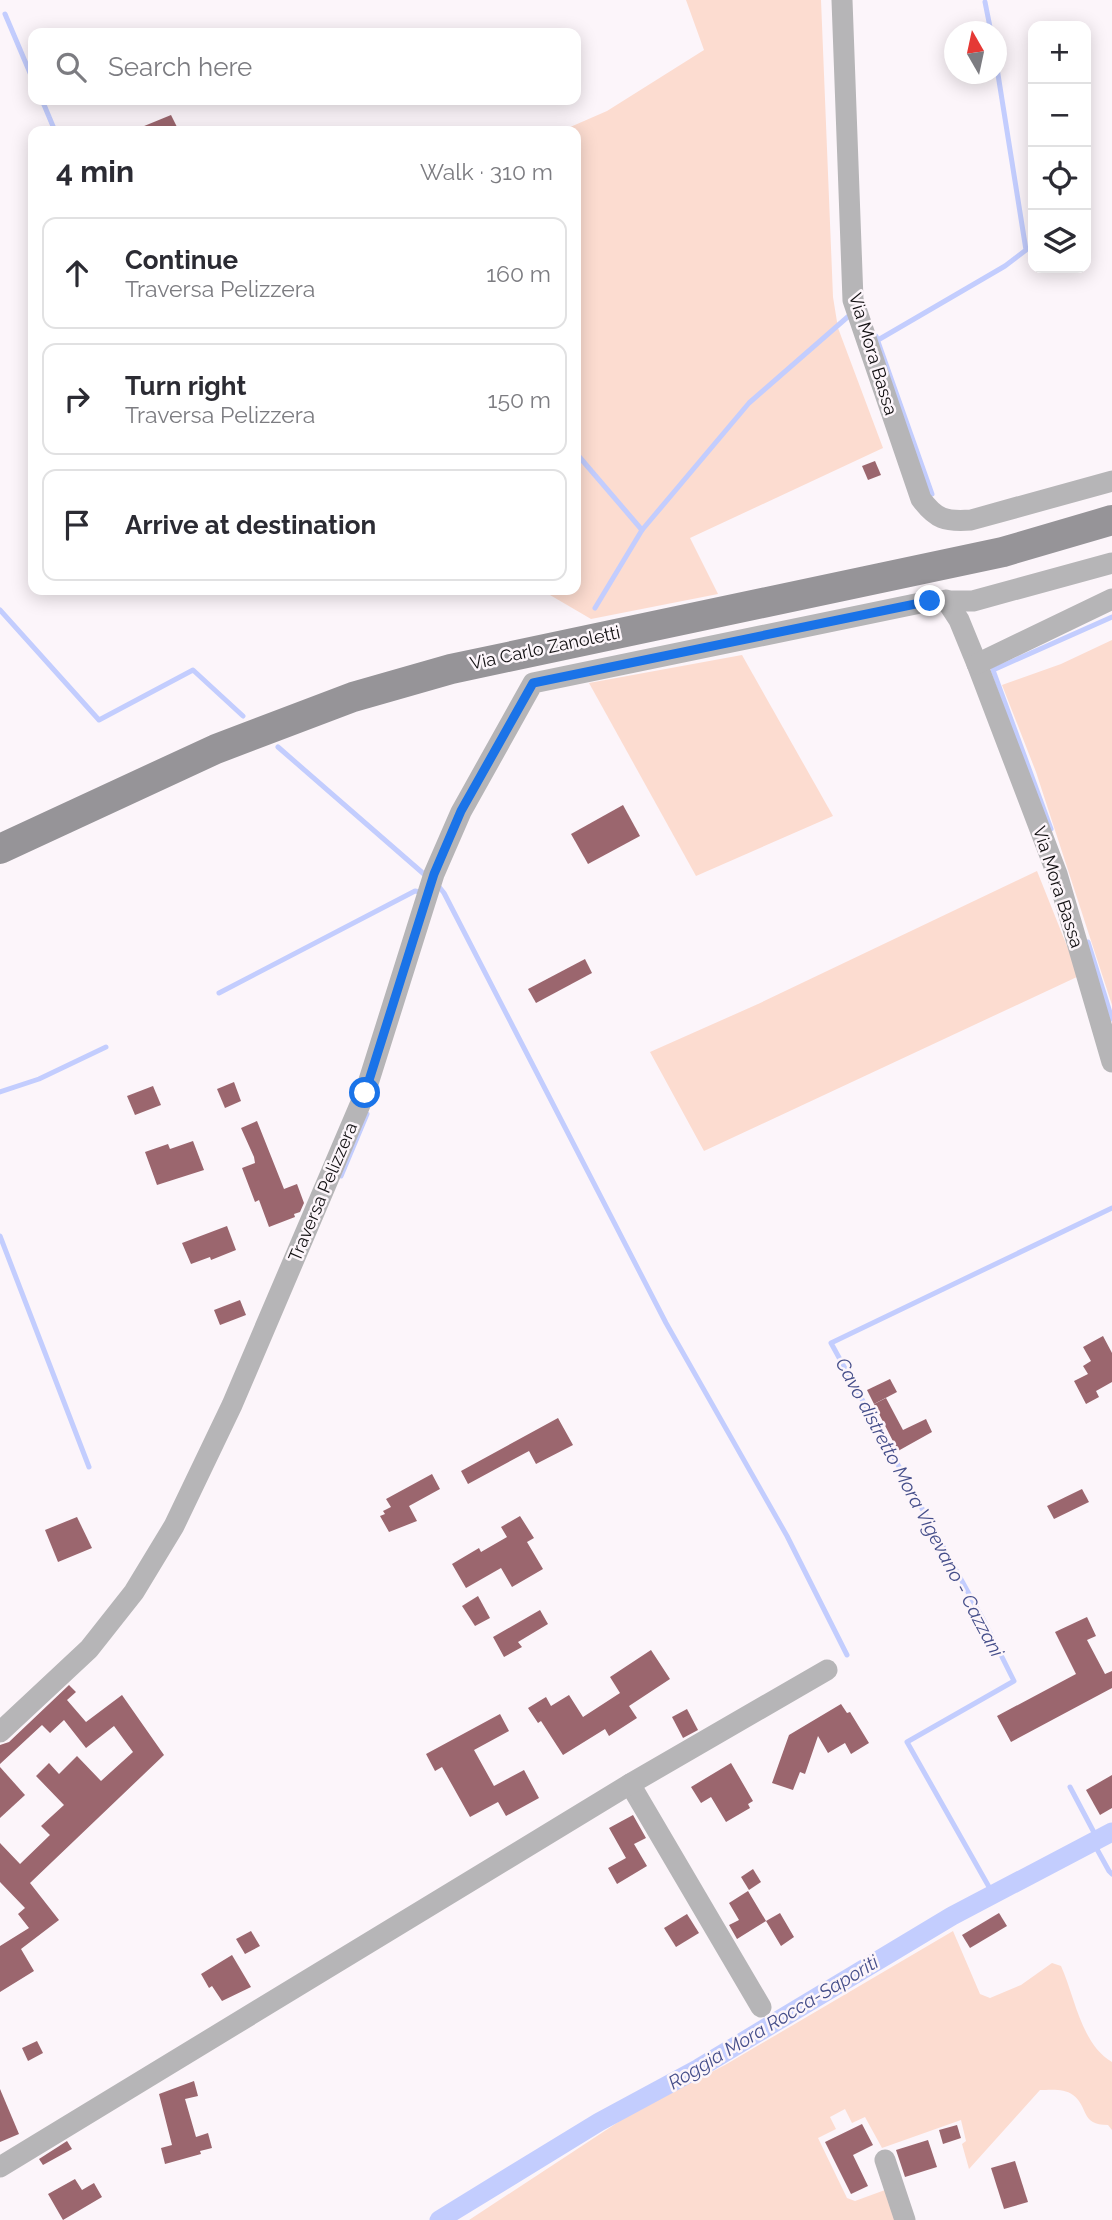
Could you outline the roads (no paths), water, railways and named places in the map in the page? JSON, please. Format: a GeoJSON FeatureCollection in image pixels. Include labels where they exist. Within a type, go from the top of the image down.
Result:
{"type":"FeatureCollection","features":[{"type":"Feature","properties":{"kind":"main road","name":"Via Carlo Zanoletti"},"geometry":{"type":"LineString","coordinates":[[0,849],[216,749],[354,697],[451,669],[1003,552],[1112,520]]}},
{"type":"Feature","properties":{"kind":"street","name":"Via Mora Bassa"},"geometry":{"type":"LineString","coordinates":[[842,0],[856,310],[921,499],[932,513],[947,520],[971,520],[1112,481]]}},
{"type":"Feature","properties":{"kind":"street"},"geometry":{"type":"LineString","coordinates":[[946,600],[973,601],[1112,563]]}},
{"type":"Feature","properties":{"kind":"street"},"geometry":{"type":"LineString","coordinates":[[977,664],[1112,599]]}},
{"type":"Feature","properties":{"kind":"street","name":"Via Mora Bassa"},"geometry":{"type":"LineString","coordinates":[[946,600],[959,620],[977,664],[1057,874],[1112,1062]]}},
{"type":"Feature","properties":{"kind":"street","name":"Traversa Pelizzera"},"geometry":{"type":"LineString","coordinates":[[0,1732],[89,1649],[134,1592],[174,1526],[232,1405],[365,1093],[434,874],[461,811],[533,683],[930,601],[946,600]]}},
{"type":"Feature","properties":{"kind":"street"},"geometry":{"type":"LineString","coordinates":[[0,2168],[630,1784],[827,1670]]}},
{"type":"Feature","properties":{"kind":"street"},"geometry":{"type":"LineString","coordinates":[[630,1784],[761,2007]]}},
{"type":"Feature","properties":{"kind":"street"},"geometry":{"type":"LineString","coordinates":[[885,2161],[905,2220]]}},
{"type":"Feature","properties":{"kind":"waterway"},"geometry":{"type":"LineString","coordinates":[[985,2],[989,21]]}},
{"type":"Feature","properties":{"kind":"waterway"},"geometry":{"type":"LineString","coordinates":[[5,14],[28,68]]}},
{"type":"Feature","properties":{"kind":"waterway"},"geometry":{"type":"LineString","coordinates":[[878,340],[1005,266],[1026,250],[1000,84]]}},
{"type":"Feature","properties":{"kind":"waterway"},"geometry":{"type":"LineString","coordinates":[[44,105],[53,126]]}},
{"type":"Feature","properties":{"kind":"waterway"},"geometry":{"type":"LineString","coordinates":[[595,608],[642,530],[749,403],[851,314]]}},
{"type":"Feature","properties":{"kind":"waterway"},"geometry":{"type":"LineString","coordinates":[[876,336],[932,494]]}},
{"type":"Feature","properties":{"kind":"waterway"},"geometry":{"type":"LineString","coordinates":[[581,459],[642,530]]}},
{"type":"Feature","properties":{"kind":"waterway"},"geometry":{"type":"LineString","coordinates":[[0,610],[99,720],[193,670],[243,716]]}},
{"type":"Feature","properties":{"kind":"waterway","name":"Cavo distretto Mora Vigevano - Cazzani"},"geometry":{"type":"LineString","coordinates":[[1051,829],[993,670],[1112,617]]}},
{"type":"Feature","properties":{"kind":"waterway"},"geometry":{"type":"LineString","coordinates":[[278,747],[425,875]]}},
{"type":"Feature","properties":{"kind":"waterway"},"geometry":{"type":"LineString","coordinates":[[436,883],[444,893],[666,1323],[787,1536],[847,1655]]}},
{"type":"Feature","properties":{"kind":"waterway"},"geometry":{"type":"LineString","coordinates":[[219,993],[415,891],[420,892]]}},
{"type":"Feature","properties":{"kind":"waterway","name":"Cavo distretto Mora Vigevano - Cazzani"},"geometry":{"type":"LineString","coordinates":[[1088,942],[1112,1019]]}},
{"type":"Feature","properties":{"kind":"waterway"},"geometry":{"type":"LineString","coordinates":[[0,1092],[39,1079],[106,1047]]}},
{"type":"Feature","properties":{"kind":"waterway"},"geometry":{"type":"LineString","coordinates":[[341,1176],[367,1114]]}},
{"type":"Feature","properties":{"kind":"waterway","name":"Cavo distretto Mora Vigevano - Cazzani"},"geometry":{"type":"LineString","coordinates":[[993,1894],[907,1742],[1014,1681],[985,1623],[831,1343],[1112,1208]]}},
{"type":"Feature","properties":{"kind":"waterway"},"geometry":{"type":"LineString","coordinates":[[0,1236],[89,1467]]}},
{"type":"Feature","properties":{"kind":"waterway"},"geometry":{"type":"LineString","coordinates":[[1070,1787],[1098,1840]]}},
{"type":"Feature","properties":{"kind":"waterway","name":"Roggia Mora Rocca-Saporiti"},"geometry":{"type":"LineString","coordinates":[[439,2220],[599,2122],[699,2068],[952,1916],[1112,1832]]}},
{"type":"Feature","properties":{"kind":"waterway","name":"Cavo distretto Mora Vigevano - Cazzani"},"geometry":{"type":"LineString","coordinates":[[1093,1842],[1112,1874]]}}]}
